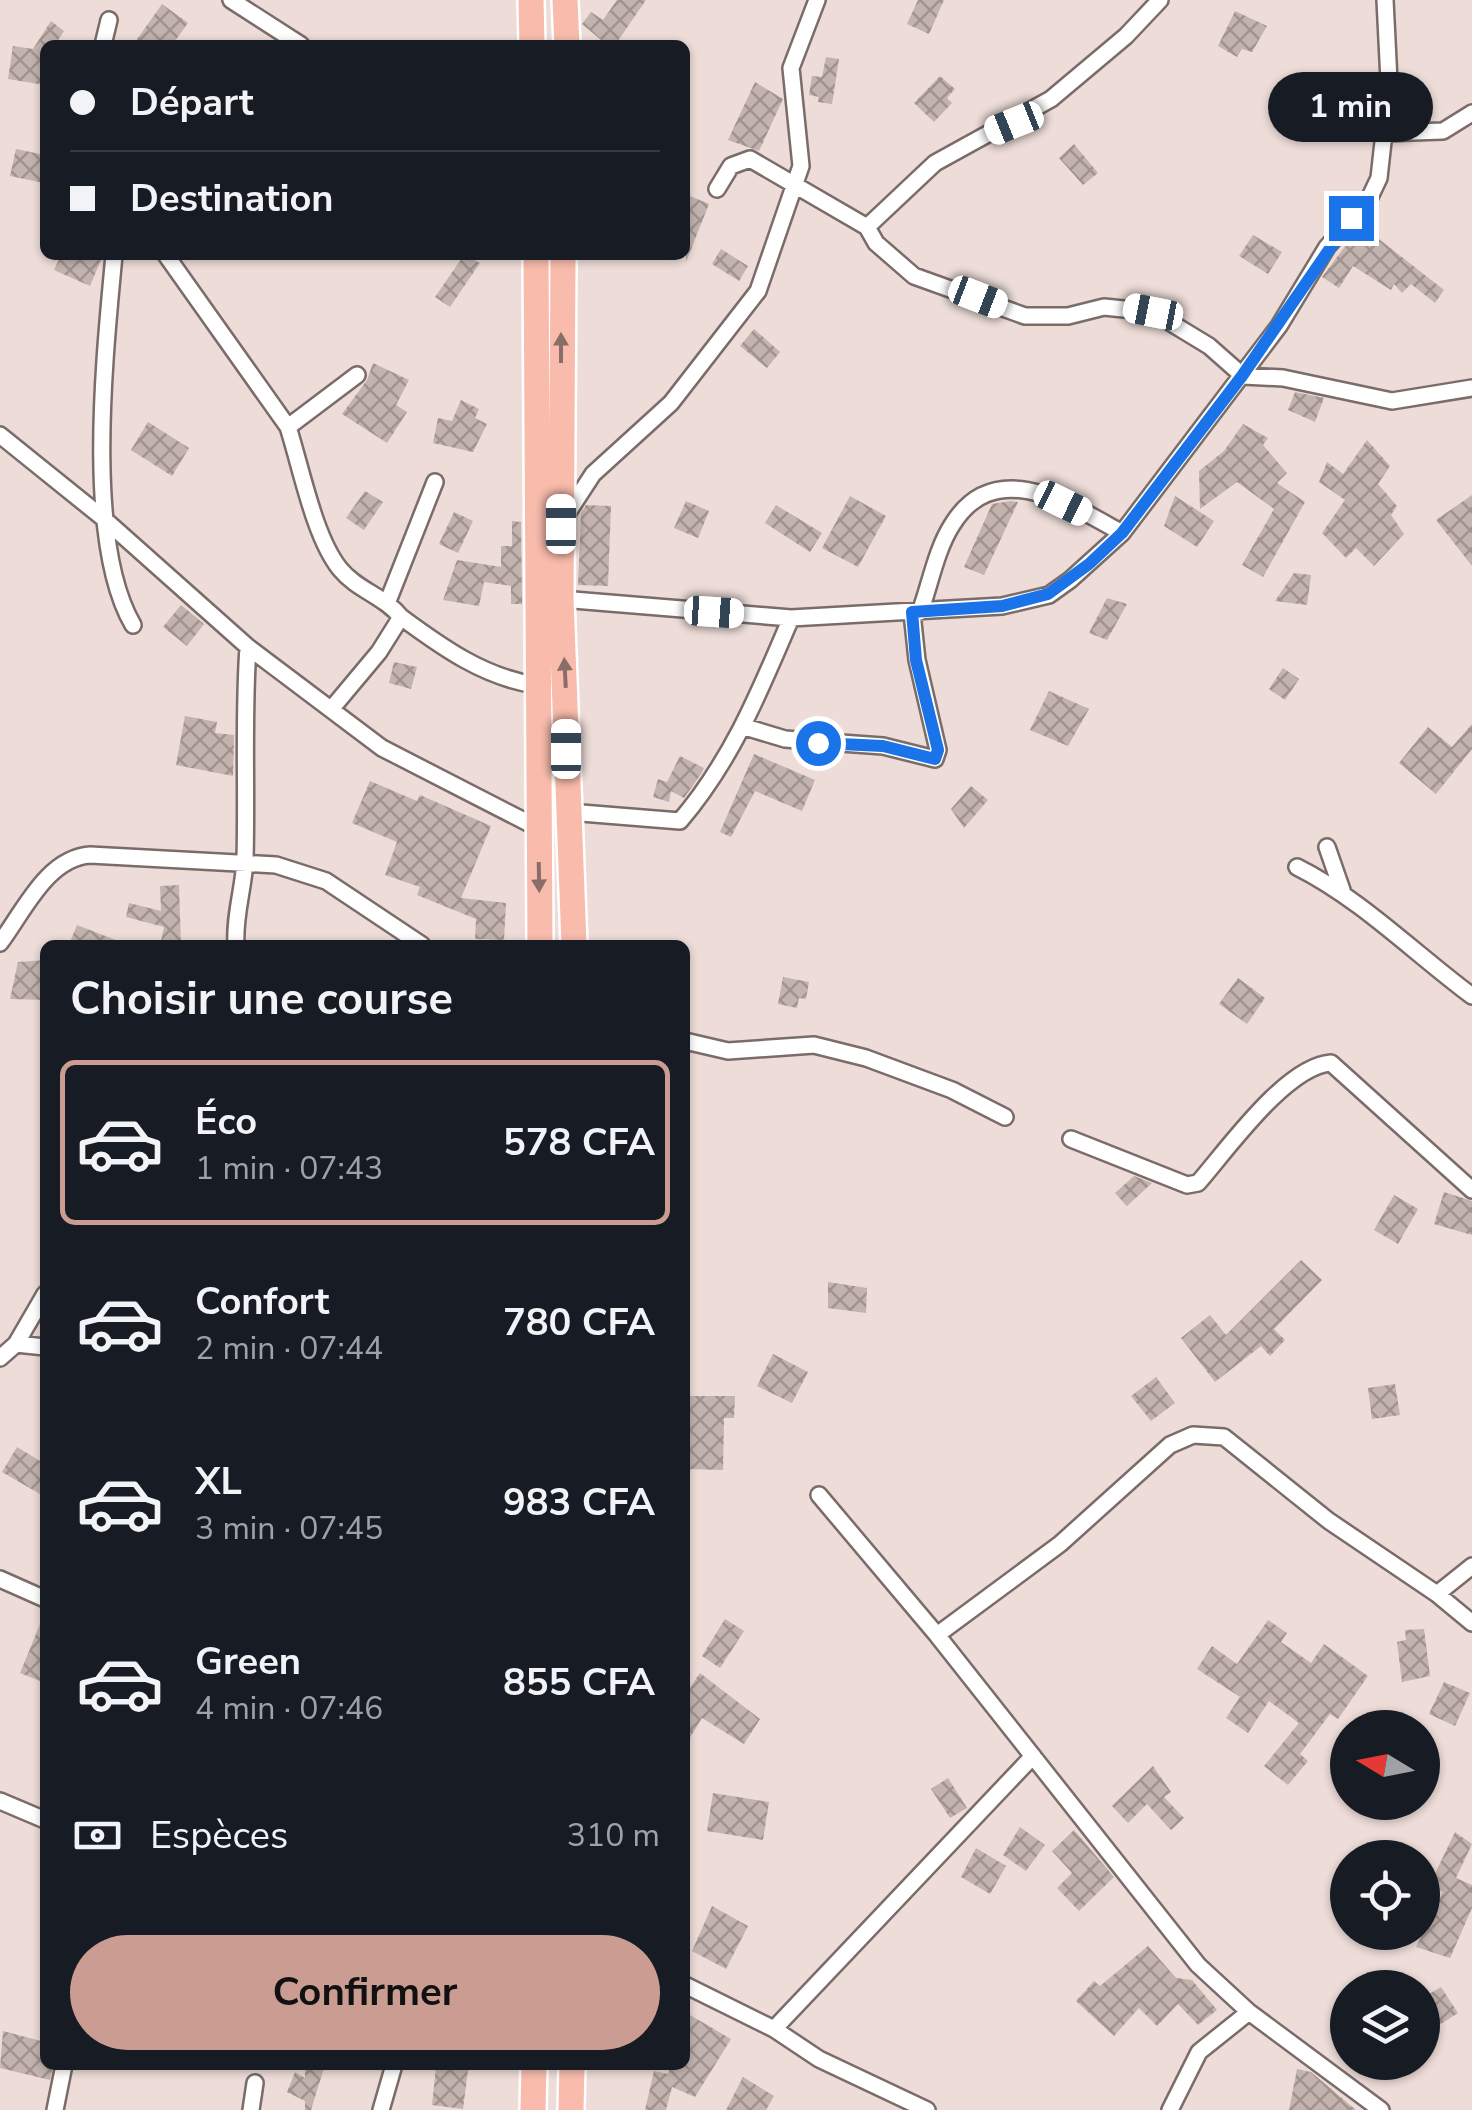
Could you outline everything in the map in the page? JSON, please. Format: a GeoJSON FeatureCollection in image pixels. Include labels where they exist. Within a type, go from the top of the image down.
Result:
{"type":"FeatureCollection","features":[{"type":"Feature","properties":{"kind":"main road"},"geometry":{"type":"LineString","coordinates":[[530,0],[532,40]]}},
{"type":"Feature","properties":{"kind":"main road"},"geometry":{"type":"LineString","coordinates":[[565,0],[567,40]]}},
{"type":"Feature","properties":{"kind":"main road"},"geometry":{"type":"LineString","coordinates":[[536,260],[535,686],[540,940]]}},
{"type":"Feature","properties":{"kind":"main road"},"geometry":{"type":"LineString","coordinates":[[563,260],[561,599],[574,940]]}},
{"type":"Feature","properties":{"kind":"main road"},"geometry":{"type":"LineString","coordinates":[[531,2070],[533,2110]]}},
{"type":"Feature","properties":{"kind":"main road"},"geometry":{"type":"LineString","coordinates":[[571,2110],[572,2070]]}},
{"type":"Feature","properties":{"kind":"street"},"geometry":{"type":"LineString","coordinates":[[231,0],[293,40]]}},
{"type":"Feature","properties":{"kind":"street"},"geometry":{"type":"LineString","coordinates":[[561,524],[594,474],[671,403],[758,291],[795,186],[801,144],[790,68],[817,0]]}},
{"type":"Feature","properties":{"kind":"street"},"geometry":{"type":"LineString","coordinates":[[867,227],[935,163],[1051,99],[1126,36],[1160,0]]}},
{"type":"Feature","properties":{"kind":"street"},"geometry":{"type":"LineString","coordinates":[[561,599],[791,618],[1002,606],[1048,594],[1122,533],[1242,376],[1328,248],[1369,199],[1379,178],[1389,81],[1386,0]]}},
{"type":"Feature","properties":{"kind":"street"},"geometry":{"type":"LineString","coordinates":[[103,40],[109,20]]}},
{"type":"Feature","properties":{"kind":"street"},"geometry":{"type":"LineString","coordinates":[[1384,134],[1443,131],[1472,113]]}},
{"type":"Feature","properties":{"kind":"street"},"geometry":{"type":"LineString","coordinates":[[717,189],[740,159],[764,166],[867,227],[876,244],[914,276],[1025,316],[1068,316],[1104,307],[1153,312],[1208,346],[1242,376],[1283,378],[1392,401],[1472,388]]}},
{"type":"Feature","properties":{"kind":"street"},"geometry":{"type":"LineString","coordinates":[[114,260],[106,336],[104,518],[120,603],[132,626]]}},
{"type":"Feature","properties":{"kind":"street"},"geometry":{"type":"LineString","coordinates":[[170,260],[288,428],[329,552],[355,583],[388,601],[401,617],[439,645],[503,680],[535,686]]}},
{"type":"Feature","properties":{"kind":"street"},"geometry":{"type":"LineString","coordinates":[[288,428],[357,375]]}},
{"type":"Feature","properties":{"kind":"street"},"geometry":{"type":"LineString","coordinates":[[0,435],[104,518],[248,647],[333,707],[382,748],[538,828]]}},
{"type":"Feature","properties":{"kind":"street"},"geometry":{"type":"LineString","coordinates":[[388,601],[435,482]]}},
{"type":"Feature","properties":{"kind":"street"},"geometry":{"type":"LineString","coordinates":[[745,726],[785,738],[883,746],[935,759],[938,750],[916,660],[916,612],[949,528],[960,514],[985,496],[1006,488],[1038,490],[1122,533]]}},
{"type":"Feature","properties":{"kind":"street"},"geometry":{"type":"LineString","coordinates":[[333,707],[379,652],[401,617]]}},
{"type":"Feature","properties":{"kind":"street"},"geometry":{"type":"LineString","coordinates":[[569,812],[680,821],[716,775],[745,726],[791,618]]}},
{"type":"Feature","properties":{"kind":"street"},"geometry":{"type":"LineString","coordinates":[[236,940],[245,863],[243,722],[248,647]]}},
{"type":"Feature","properties":{"kind":"street"},"geometry":{"type":"LineString","coordinates":[[1327,847],[1342,890]]}},
{"type":"Feature","properties":{"kind":"street"},"geometry":{"type":"LineString","coordinates":[[0,943],[58,864],[72,856],[276,865],[326,881],[414,940]]}},
{"type":"Feature","properties":{"kind":"street"},"geometry":{"type":"LineString","coordinates":[[1297,867],[1342,890],[1374,921],[1472,996]]}},
{"type":"Feature","properties":{"kind":"street"},"geometry":{"type":"LineString","coordinates":[[690,1042],[728,1050],[814,1045],[866,1058],[952,1090],[1005,1118]]}},
{"type":"Feature","properties":{"kind":"street"},"geometry":{"type":"LineString","coordinates":[[1070,1140],[1187,1185],[1198,1183],[1275,1095],[1320,1064],[1331,1063],[1472,1190]]}},
{"type":"Feature","properties":{"kind":"street"},"geometry":{"type":"LineString","coordinates":[[0,1358],[16,1344],[40,1303]]}},
{"type":"Feature","properties":{"kind":"street"},"geometry":{"type":"LineString","coordinates":[[16,1344],[40,1347]]}},
{"type":"Feature","properties":{"kind":"street"},"geometry":{"type":"LineString","coordinates":[[938,1635],[1060,1544],[1170,1445],[1193,1435],[1224,1437],[1328,1520],[1437,1594],[1472,1623]]}},
{"type":"Feature","properties":{"kind":"street"},"geometry":{"type":"LineString","coordinates":[[819,1495],[938,1635],[1198,1965],[1249,2012],[1381,2110]]}},
{"type":"Feature","properties":{"kind":"street"},"geometry":{"type":"LineString","coordinates":[[1437,1594],[1472,1566]]}},
{"type":"Feature","properties":{"kind":"street"},"geometry":{"type":"LineString","coordinates":[[0,1579],[40,1597]]}},
{"type":"Feature","properties":{"kind":"street"},"geometry":{"type":"LineString","coordinates":[[774,2030],[1033,1756]]}},
{"type":"Feature","properties":{"kind":"street"},"geometry":{"type":"LineString","coordinates":[[0,1802],[40,1818]]}},
{"type":"Feature","properties":{"kind":"street"},"geometry":{"type":"LineString","coordinates":[[690,1988],[774,2030],[819,2059],[927,2110]]}},
{"type":"Feature","properties":{"kind":"street"},"geometry":{"type":"LineString","coordinates":[[1170,2110],[1199,2052],[1249,2012]]}},
{"type":"Feature","properties":{"kind":"street"},"geometry":{"type":"LineString","coordinates":[[56,2110],[63,2070]]}},
{"type":"Feature","properties":{"kind":"street"},"geometry":{"type":"LineString","coordinates":[[381,2110],[393,2070]]}},
{"type":"Feature","properties":{"kind":"street"},"geometry":{"type":"LineString","coordinates":[[252,2110],[255,2083]]}},
{"type":"Feature","properties":{"kind":"building"},"geometry":{"type":"Polygon","coordinates":[[[617,0],[646,0],[618,40],[601,40],[582,24],[591,12],[603,20],[617,0]]]}},
{"type":"Feature","properties":{"kind":"building"},"geometry":{"type":"Polygon","coordinates":[[[918,0],[944,0],[929,34],[907,24],[918,0]]]}},
{"type":"Feature","properties":{"kind":"building"},"geometry":{"type":"Polygon","coordinates":[[[162,4],[188,23],[176,40],[137,40],[162,4]]]}},
{"type":"Feature","properties":{"kind":"building"},"geometry":{"type":"Polygon","coordinates":[[[1235,11],[1267,26],[1252,52],[1242,49],[1237,57],[1218,46],[1235,11]]]}},
{"type":"Feature","properties":{"kind":"building"},"geometry":{"type":"Polygon","coordinates":[[[51,21],[64,31],[58,40],[40,40],[40,84],[8,79],[13,46],[33,49],[51,21]]]}},
{"type":"Feature","properties":{"kind":"building"},"geometry":{"type":"Polygon","coordinates":[[[826,57],[839,59],[832,104],[818,102],[819,97],[809,95],[812,76],[822,77],[826,57]]]}},
{"type":"Feature","properties":{"kind":"building"},"geometry":{"type":"Polygon","coordinates":[[[940,76],[955,89],[947,98],[952,103],[934,122],[914,103],[940,76]]]}},
{"type":"Feature","properties":{"kind":"building"},"geometry":{"type":"Polygon","coordinates":[[[755,82],[783,99],[759,151],[728,140],[755,82]]]}},
{"type":"Feature","properties":{"kind":"building"},"geometry":{"type":"Polygon","coordinates":[[[1074,144],[1098,173],[1083,185],[1059,158],[1074,144]]]}},
{"type":"Feature","properties":{"kind":"building"},"geometry":{"type":"Polygon","coordinates":[[[16,149],[40,154],[40,182],[10,176],[16,149]]]}},
{"type":"Feature","properties":{"kind":"building"},"geometry":{"type":"Polygon","coordinates":[[[690,196],[709,204],[690,252],[690,196]]]}},
{"type":"Feature","properties":{"kind":"building"},"geometry":{"type":"Polygon","coordinates":[[[1361,225],[1444,290],[1435,303],[1411,284],[1402,293],[1394,284],[1391,290],[1353,266],[1339,288],[1322,277],[1361,225]]]}},
{"type":"Feature","properties":{"kind":"building"},"geometry":{"type":"Polygon","coordinates":[[[1253,235],[1282,252],[1268,274],[1239,256],[1253,235]]]}},
{"type":"Feature","properties":{"kind":"building"},"geometry":{"type":"Polygon","coordinates":[[[721,249],[748,266],[739,281],[712,264],[721,249]]]}},
{"type":"Feature","properties":{"kind":"building"},"geometry":{"type":"Polygon","coordinates":[[[59,260],[101,260],[90,286],[54,270],[59,260]]]}},
{"type":"Feature","properties":{"kind":"building"},"geometry":{"type":"Polygon","coordinates":[[[461,260],[480,263],[450,307],[435,297],[461,260]]]}},
{"type":"Feature","properties":{"kind":"building"},"geometry":{"type":"Polygon","coordinates":[[[754,329],[780,352],[767,368],[740,346],[754,329]]]}},
{"type":"Feature","properties":{"kind":"building"},"geometry":{"type":"Polygon","coordinates":[[[373,363],[409,380],[396,405],[407,412],[387,443],[342,414],[367,380],[373,363]]]}},
{"type":"Feature","properties":{"kind":"building"},"geometry":{"type":"Polygon","coordinates":[[[1295,392],[1324,398],[1315,422],[1288,410],[1295,392]]]}},
{"type":"Feature","properties":{"kind":"building"},"geometry":{"type":"Polygon","coordinates":[[[461,400],[479,409],[475,418],[487,424],[473,452],[433,443],[438,418],[452,421],[461,400]]]}},
{"type":"Feature","properties":{"kind":"building"},"geometry":{"type":"Polygon","coordinates":[[[148,422],[189,448],[172,476],[131,450],[148,422]]]}},
{"type":"Feature","properties":{"kind":"building"},"geometry":{"type":"Polygon","coordinates":[[[1243,424],[1268,438],[1263,445],[1287,473],[1277,483],[1305,502],[1263,577],[1242,565],[1274,509],[1237,482],[1200,509],[1199,471],[1224,451],[1243,424]]]}},
{"type":"Feature","properties":{"kind":"building"},"geometry":{"type":"Polygon","coordinates":[[[1367,440],[1390,466],[1378,484],[1397,506],[1391,515],[1404,534],[1374,566],[1356,548],[1346,558],[1322,533],[1345,500],[1319,482],[1327,462],[1343,474],[1367,440]]]}},
{"type":"Feature","properties":{"kind":"building"},"geometry":{"type":"Polygon","coordinates":[[[365,491],[383,502],[364,530],[346,518],[365,491]]]}},
{"type":"Feature","properties":{"kind":"building"},"geometry":{"type":"Polygon","coordinates":[[[1472,495],[1472,566],[1436,520],[1472,495]]]}},
{"type":"Feature","properties":{"kind":"building"},"geometry":{"type":"Polygon","coordinates":[[[850,496],[886,516],[858,567],[822,548],[850,496]]]}},
{"type":"Feature","properties":{"kind":"building"},"geometry":{"type":"Polygon","coordinates":[[[1175,496],[1214,521],[1197,547],[1164,526],[1175,496]]]}},
{"type":"Feature","properties":{"kind":"building"},"geometry":{"type":"Polygon","coordinates":[[[686,501],[709,511],[698,538],[674,528],[686,501]]]}},
{"type":"Feature","properties":{"kind":"building"},"geometry":{"type":"Polygon","coordinates":[[[1018,502],[984,575],[964,567],[992,504],[1018,502]]]}},
{"type":"Feature","properties":{"kind":"building"},"geometry":{"type":"Polygon","coordinates":[[[586,505],[611,506],[608,586],[578,585],[581,513],[586,505]]]}},
{"type":"Feature","properties":{"kind":"building"},"geometry":{"type":"Polygon","coordinates":[[[776,505],[822,533],[810,552],[765,523],[776,505]]]}},
{"type":"Feature","properties":{"kind":"building"},"geometry":{"type":"Polygon","coordinates":[[[454,512],[473,521],[458,553],[439,544],[454,512]]]}},
{"type":"Feature","properties":{"kind":"building"},"geometry":{"type":"Polygon","coordinates":[[[512,521],[521,522],[522,604],[511,604],[511,586],[484,582],[479,606],[443,600],[457,560],[501,567],[501,546],[512,546],[512,521]]]}},
{"type":"Feature","properties":{"kind":"building"},"geometry":{"type":"Polygon","coordinates":[[[1294,573],[1311,575],[1307,605],[1275,601],[1294,573]]]}},
{"type":"Feature","properties":{"kind":"building"},"geometry":{"type":"Polygon","coordinates":[[[1107,598],[1127,604],[1107,640],[1089,633],[1107,598]]]}},
{"type":"Feature","properties":{"kind":"building"},"geometry":{"type":"Polygon","coordinates":[[[181,605],[204,624],[187,646],[163,627],[181,605]]]}},
{"type":"Feature","properties":{"kind":"building"},"geometry":{"type":"Polygon","coordinates":[[[394,662],[417,667],[411,689],[389,683],[394,662]]]}},
{"type":"Feature","properties":{"kind":"building"},"geometry":{"type":"Polygon","coordinates":[[[1283,668],[1299,679],[1285,700],[1269,689],[1283,668]]]}},
{"type":"Feature","properties":{"kind":"building"},"geometry":{"type":"Polygon","coordinates":[[[1049,691],[1089,709],[1068,746],[1030,730],[1049,691]]]}},
{"type":"Feature","properties":{"kind":"building"},"geometry":{"type":"Polygon","coordinates":[[[185,716],[217,722],[215,733],[234,735],[233,776],[176,765],[185,716]]]}},
{"type":"Feature","properties":{"kind":"building"},"geometry":{"type":"Polygon","coordinates":[[[1472,724],[1472,749],[1436,794],[1399,763],[1428,727],[1452,747],[1472,724]]]}},
{"type":"Feature","properties":{"kind":"building"},"geometry":{"type":"Polygon","coordinates":[[[754,754],[815,780],[802,811],[755,791],[731,837],[720,832],[754,754]]]}},
{"type":"Feature","properties":{"kind":"building"},"geometry":{"type":"Polygon","coordinates":[[[680,756],[704,768],[701,774],[684,798],[671,791],[669,802],[653,797],[658,779],[667,782],[680,756]]]}},
{"type":"Feature","properties":{"kind":"building"},"geometry":{"type":"Polygon","coordinates":[[[370,781],[417,801],[420,795],[491,826],[461,898],[506,903],[504,940],[475,939],[476,919],[417,895],[420,887],[385,875],[397,842],[352,823],[370,781]]]}},
{"type":"Feature","properties":{"kind":"building"},"geometry":{"type":"Polygon","coordinates":[[[971,786],[988,800],[964,828],[951,809],[971,786]]]}},
{"type":"Feature","properties":{"kind":"building"},"geometry":{"type":"Polygon","coordinates":[[[179,885],[181,940],[161,940],[164,927],[126,917],[129,903],[161,911],[160,886],[179,885]]]}},
{"type":"Feature","properties":{"kind":"building"},"geometry":{"type":"Polygon","coordinates":[[[77,925],[116,940],[71,940],[77,925]]]}},
{"type":"Feature","properties":{"kind":"building"},"geometry":{"type":"Polygon","coordinates":[[[40,960],[40,1000],[10,999],[18,962],[40,960]]]}},
{"type":"Feature","properties":{"kind":"building"},"geometry":{"type":"Polygon","coordinates":[[[783,977],[809,982],[806,999],[799,998],[797,1008],[778,1004],[783,977]]]}},
{"type":"Feature","properties":{"kind":"building"},"geometry":{"type":"Polygon","coordinates":[[[1238,978],[1265,998],[1247,1024],[1219,1004],[1238,978]]]}},
{"type":"Feature","properties":{"kind":"building"},"geometry":{"type":"Polygon","coordinates":[[[1134,1176],[1152,1183],[1127,1206],[1115,1193],[1134,1176]]]}},
{"type":"Feature","properties":{"kind":"building"},"geometry":{"type":"Polygon","coordinates":[[[1444,1192],[1472,1201],[1472,1235],[1434,1224],[1444,1192]]]}},
{"type":"Feature","properties":{"kind":"building"},"geometry":{"type":"Polygon","coordinates":[[[1394,1195],[1418,1209],[1398,1244],[1374,1230],[1394,1195]]]}},
{"type":"Feature","properties":{"kind":"building"},"geometry":{"type":"Polygon","coordinates":[[[1301,1260],[1322,1280],[1274,1329],[1285,1340],[1270,1356],[1261,1346],[1215,1382],[1181,1338],[1210,1315],[1226,1335],[1301,1260]]]}},
{"type":"Feature","properties":{"kind":"building"},"geometry":{"type":"Polygon","coordinates":[[[828,1282],[867,1288],[866,1313],[828,1308],[828,1282]]]}},
{"type":"Feature","properties":{"kind":"building"},"geometry":{"type":"Polygon","coordinates":[[[773,1354],[808,1372],[792,1403],[757,1386],[773,1354]]]}},
{"type":"Feature","properties":{"kind":"building"},"geometry":{"type":"Polygon","coordinates":[[[1156,1377],[1175,1403],[1151,1421],[1131,1396],[1156,1377]]]}},
{"type":"Feature","properties":{"kind":"building"},"geometry":{"type":"Polygon","coordinates":[[[1395,1384],[1400,1415],[1372,1419],[1368,1388],[1395,1384]]]}},
{"type":"Feature","properties":{"kind":"building"},"geometry":{"type":"Polygon","coordinates":[[[690,1396],[735,1396],[734,1418],[724,1418],[723,1470],[690,1469],[690,1396]]]}},
{"type":"Feature","properties":{"kind":"building"},"geometry":{"type":"Polygon","coordinates":[[[17,1447],[40,1461],[40,1494],[2,1472],[17,1447]]]}},
{"type":"Feature","properties":{"kind":"building"},"geometry":{"type":"Polygon","coordinates":[[[725,1619],[744,1631],[720,1668],[702,1656],[725,1619]]]}},
{"type":"Feature","properties":{"kind":"building"},"geometry":{"type":"Polygon","coordinates":[[[1268,1620],[1287,1633],[1281,1642],[1311,1663],[1324,1644],[1368,1676],[1344,1710],[1330,1710],[1300,1754],[1308,1761],[1288,1785],[1264,1766],[1299,1723],[1269,1701],[1248,1733],[1226,1718],[1240,1697],[1197,1669],[1212,1646],[1237,1664],[1268,1620]]]}},
{"type":"Feature","properties":{"kind":"building"},"geometry":{"type":"Polygon","coordinates":[[[40,1624],[40,1681],[20,1673],[40,1624]]]}},
{"type":"Feature","properties":{"kind":"building"},"geometry":{"type":"Polygon","coordinates":[[[1424,1629],[1430,1676],[1402,1682],[1397,1642],[1406,1640],[1405,1630],[1424,1629]]]}},
{"type":"Feature","properties":{"kind":"building"},"geometry":{"type":"Polygon","coordinates":[[[700,1673],[760,1719],[744,1744],[702,1718],[690,1738],[690,1688],[700,1673]]]}},
{"type":"Feature","properties":{"kind":"building"},"geometry":{"type":"Polygon","coordinates":[[[1444,1682],[1470,1693],[1455,1726],[1440,1719],[1440,1710],[1431,1710],[1444,1682]]]}},
{"type":"Feature","properties":{"kind":"building"},"geometry":{"type":"Polygon","coordinates":[[[1153,1766],[1171,1792],[1164,1797],[1184,1818],[1171,1830],[1147,1804],[1128,1823],[1112,1806],[1153,1766]]]}},
{"type":"Feature","properties":{"kind":"building"},"geometry":{"type":"Polygon","coordinates":[[[948,1778],[967,1808],[950,1818],[931,1789],[948,1778]]]}},
{"type":"Feature","properties":{"kind":"building"},"geometry":{"type":"Polygon","coordinates":[[[713,1793],[769,1802],[763,1840],[707,1831],[713,1793]]]}},
{"type":"Feature","properties":{"kind":"building"},"geometry":{"type":"Polygon","coordinates":[[[1020,1827],[1045,1845],[1026,1871],[1003,1855],[1020,1827]]]}},
{"type":"Feature","properties":{"kind":"building"},"geometry":{"type":"Polygon","coordinates":[[[1074,1830],[1114,1877],[1079,1911],[1057,1888],[1072,1873],[1052,1851],[1074,1830]]]}},
{"type":"Feature","properties":{"kind":"building"},"geometry":{"type":"Polygon","coordinates":[[[1455,1832],[1472,1844],[1456,1878],[1472,1885],[1472,1908],[1450,1958],[1425,1950],[1440,1950],[1440,1863],[1455,1832]]]}},
{"type":"Feature","properties":{"kind":"building"},"geometry":{"type":"Polygon","coordinates":[[[976,1848],[1006,1866],[990,1894],[961,1877],[976,1848]]]}},
{"type":"Feature","properties":{"kind":"building"},"geometry":{"type":"Polygon","coordinates":[[[712,1906],[748,1926],[726,1969],[692,1951],[712,1906]]]}},
{"type":"Feature","properties":{"kind":"building"},"geometry":{"type":"Polygon","coordinates":[[[1148,1946],[1176,1978],[1192,1980],[1217,2010],[1198,2025],[1178,2004],[1157,2026],[1139,2008],[1114,2036],[1076,2001],[1094,1981],[1100,1986],[1148,1946]]]}},
{"type":"Feature","properties":{"kind":"building"},"geometry":{"type":"Polygon","coordinates":[[[1440,1988],[1458,2013],[1440,2024],[1440,1988]]]}},
{"type":"Feature","properties":{"kind":"building"},"geometry":{"type":"Polygon","coordinates":[[[690,2015],[731,2039],[695,2097],[672,2087],[666,2110],[645,2110],[654,2071],[668,2074],[669,2070],[690,2070],[690,2015]]]}},
{"type":"Feature","properties":{"kind":"building"},"geometry":{"type":"Polygon","coordinates":[[[3,2031],[40,2041],[40,2070],[52,2070],[50,2080],[0,2068],[3,2031]]]}},
{"type":"Feature","properties":{"kind":"building"},"geometry":{"type":"Polygon","coordinates":[[[1297,2069],[1311,2072],[1356,2110],[1289,2110],[1297,2069]]]}},
{"type":"Feature","properties":{"kind":"building"},"geometry":{"type":"Polygon","coordinates":[[[305,2070],[323,2070],[311,2110],[305,2110],[305,2101],[287,2092],[295,2072],[305,2078],[305,2070]]]}},
{"type":"Feature","properties":{"kind":"building"},"geometry":{"type":"Polygon","coordinates":[[[436,2070],[468,2070],[463,2109],[432,2105],[436,2070]]]}},
{"type":"Feature","properties":{"kind":"building"},"geometry":{"type":"Polygon","coordinates":[[[743,2077],[774,2096],[766,2110],[726,2110],[743,2077]]]}},
{"type":"Feature","properties":{"kind":"route"},"geometry":{"type":"LineString","coordinates":[[818,743],[883,746],[935,759],[938,750],[916,660],[912,612],[1002,606],[1048,594],[1089,564],[1122,533],[1177,456],[1242,376],[1351,218]]}}]}
